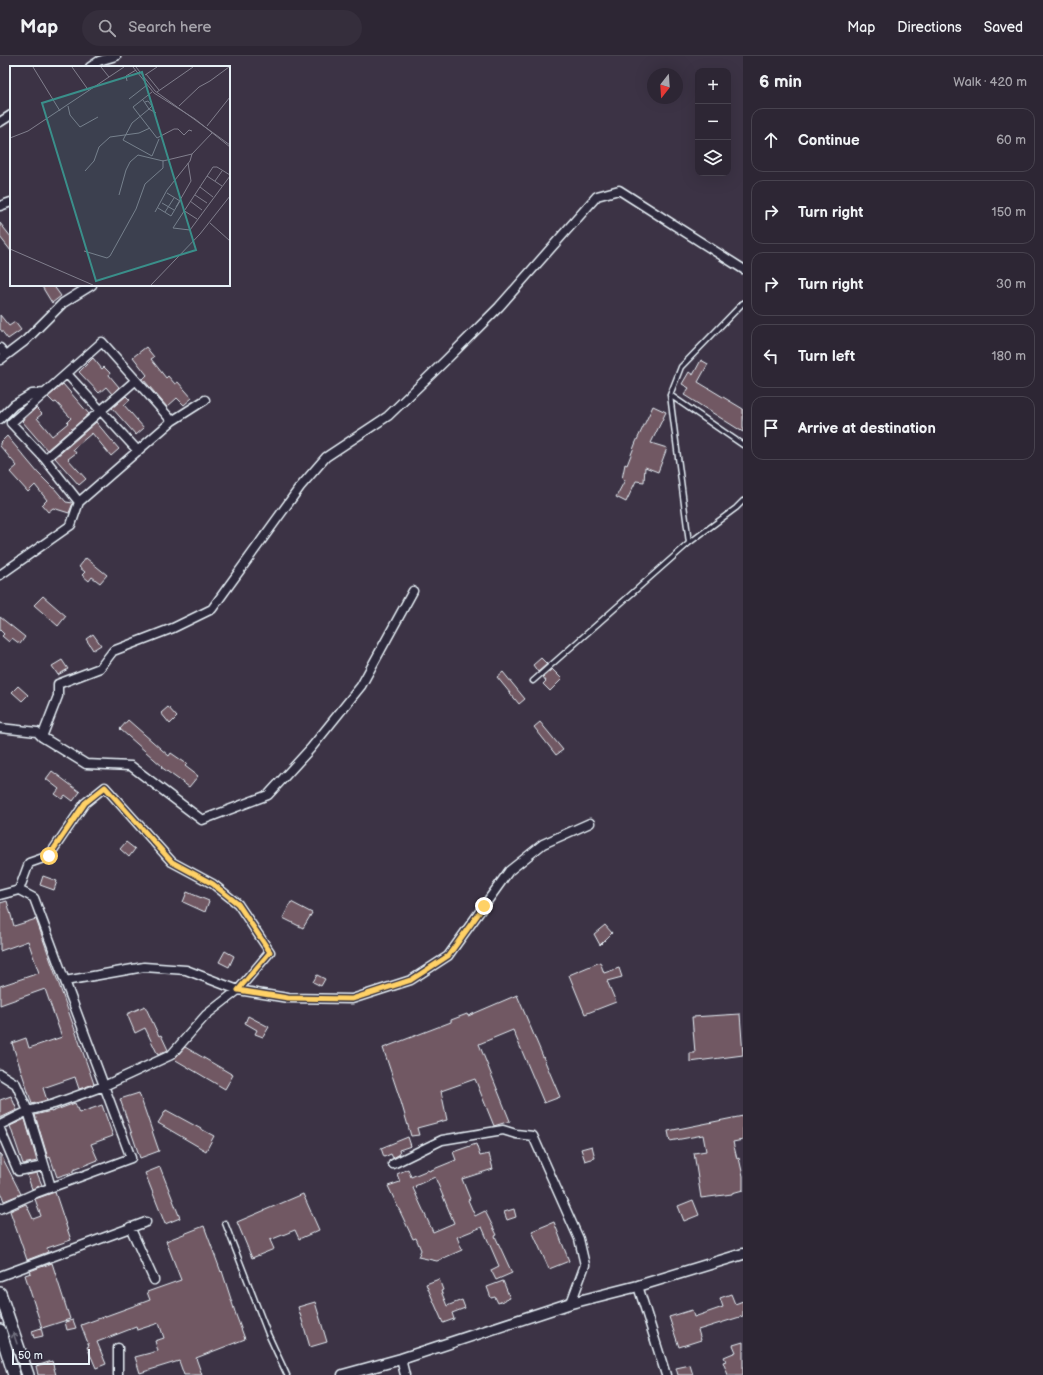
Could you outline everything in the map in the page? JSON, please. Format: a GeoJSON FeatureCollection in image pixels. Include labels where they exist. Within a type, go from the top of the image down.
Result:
{"type":"FeatureCollection","features":[{"type":"Feature","properties":{"kind":"main road"},"geometry":{"type":"LineString","coordinates":[[0,1293],[28,1375]]}},
{"type":"Feature","properties":{"kind":"main road"},"geometry":{"type":"LineString","coordinates":[[0,1330],[2,1346],[14,1375]]}},
{"type":"Feature","properties":{"kind":"street"},"geometry":{"type":"LineString","coordinates":[[92,66],[100,61],[116,56]]}},
{"type":"Feature","properties":{"kind":"street"},"geometry":{"type":"LineString","coordinates":[[0,122],[10,116]]}},
{"type":"Feature","properties":{"kind":"street"},"geometry":{"type":"LineString","coordinates":[[42,737],[58,696],[58,684],[100,668],[113,652],[173,628],[212,609],[300,487],[326,457],[388,416],[446,360],[499,307],[596,196],[619,190],[743,269]]}},
{"type":"Feature","properties":{"kind":"street"},"geometry":{"type":"LineString","coordinates":[[0,206],[10,202]]}},
{"type":"Feature","properties":{"kind":"street"},"geometry":{"type":"LineString","coordinates":[[0,348],[3,357],[25,341],[63,303],[90,286]]}},
{"type":"Feature","properties":{"kind":"street"},"geometry":{"type":"LineString","coordinates":[[79,502],[45,459],[11,423],[102,342],[172,421]]}},
{"type":"Feature","properties":{"kind":"street"},"geometry":{"type":"LineString","coordinates":[[67,374],[138,451]]}},
{"type":"Feature","properties":{"kind":"street"},"geometry":{"type":"LineString","coordinates":[[45,459],[136,380]]}},
{"type":"Feature","properties":{"kind":"street"},"geometry":{"type":"LineString","coordinates":[[0,419],[14,405],[32,394],[45,393]]}},
{"type":"Feature","properties":{"kind":"street"},"geometry":{"type":"LineString","coordinates":[[0,575],[72,525],[79,502],[172,421],[205,400]]}},
{"type":"Feature","properties":{"kind":"street"},"geometry":{"type":"LineString","coordinates":[[0,728],[37,732],[42,737],[86,764],[131,766],[202,820],[268,795],[311,748],[361,686],[413,591]]}},
{"type":"Feature","properties":{"kind":"street"},"geometry":{"type":"LineString","coordinates":[[0,1125],[28,1111],[54,1104],[104,1086],[171,1055],[206,1015],[238,990],[270,952],[238,904],[213,884],[172,862],[105,787],[85,803],[49,856],[29,863],[19,890]]}},
{"type":"Feature","properties":{"kind":"street"},"geometry":{"type":"LineString","coordinates":[[65,980],[144,967],[186,970],[238,990],[288,998],[352,999],[411,980],[448,956],[509,871],[543,844],[590,823]]}},
{"type":"Feature","properties":{"kind":"street"},"geometry":{"type":"LineString","coordinates":[[0,895],[19,890],[34,898],[131,1158],[51,1187],[0,1209]]}},
{"type":"Feature","properties":{"kind":"street"},"geometry":{"type":"LineString","coordinates":[[0,1074],[16,1084],[28,1111],[51,1187]]}},
{"type":"Feature","properties":{"kind":"street"},"geometry":{"type":"LineString","coordinates":[[0,1129],[18,1171],[44,1166]]}},
{"type":"Feature","properties":{"kind":"street"},"geometry":{"type":"LineString","coordinates":[[393,1164],[442,1140],[503,1130],[516,1134],[533,1136],[579,1239],[585,1265],[572,1303]]}},
{"type":"Feature","properties":{"kind":"street"},"geometry":{"type":"LineString","coordinates":[[0,1276],[146,1222]]}},
{"type":"Feature","properties":{"kind":"street"},"geometry":{"type":"LineString","coordinates":[[130,1227],[154,1280]]}},
{"type":"Feature","properties":{"kind":"street"},"geometry":{"type":"LineString","coordinates":[[343,1375],[400,1359],[572,1303],[638,1286],[743,1254]]}},
{"type":"Feature","properties":{"kind":"street"},"geometry":{"type":"LineString","coordinates":[[638,1286],[666,1375]]}},
{"type":"Feature","properties":{"kind":"street"},"geometry":{"type":"LineString","coordinates":[[118,1348],[118,1375]]}},
{"type":"Feature","properties":{"kind":"street"},"geometry":{"type":"LineString","coordinates":[[400,1359],[406,1375]]}},
{"type":"Feature","properties":{"kind":"lane"},"geometry":{"type":"LineString","coordinates":[[689,543],[670,395],[681,367],[743,303]]}},
{"type":"Feature","properties":{"kind":"lane"},"geometry":{"type":"LineString","coordinates":[[670,395],[743,444]]}},
{"type":"Feature","properties":{"kind":"lane"},"geometry":{"type":"LineString","coordinates":[[533,680],[689,543],[736,508],[743,501]]}},
{"type":"Feature","properties":{"kind":"lane"},"geometry":{"type":"LineString","coordinates":[[225,1223],[268,1334],[287,1375]]}},
{"type":"Feature","properties":{"kind":"building"},"geometry":{"type":"Polygon","coordinates":[[[0,223],[10,236],[10,250],[0,237],[0,223]]]}},
{"type":"Feature","properties":{"kind":"building"},"geometry":{"type":"Polygon","coordinates":[[[42,286],[54,286],[61,296],[52,303],[42,286]]]}},
{"type":"Feature","properties":{"kind":"building"},"geometry":{"type":"Polygon","coordinates":[[[0,315],[9,326],[15,322],[21,330],[8,339],[0,329],[0,315]]]}},
{"type":"Feature","properties":{"kind":"building"},"geometry":{"type":"Polygon","coordinates":[[[146,347],[154,357],[151,359],[166,378],[168,376],[175,384],[178,382],[192,398],[184,405],[177,398],[167,407],[143,379],[147,375],[133,357],[146,347]]]}},
{"type":"Feature","properties":{"kind":"building"},"geometry":{"type":"Polygon","coordinates":[[[93,358],[102,369],[104,367],[110,373],[109,375],[119,387],[112,394],[106,387],[99,393],[79,372],[93,358]]]}},
{"type":"Feature","properties":{"kind":"building"},"geometry":{"type":"Polygon","coordinates":[[[701,360],[708,364],[698,382],[743,409],[743,432],[684,395],[689,388],[682,384],[689,372],[693,375],[701,360]]]}},
{"type":"Feature","properties":{"kind":"building"},"geometry":{"type":"Polygon","coordinates":[[[63,384],[89,414],[47,450],[22,421],[36,408],[42,414],[37,418],[52,436],[68,423],[67,422],[71,418],[56,402],[54,403],[48,397],[63,384]]]}},
{"type":"Feature","properties":{"kind":"building"},"geometry":{"type":"Polygon","coordinates":[[[126,396],[130,400],[124,405],[144,428],[136,435],[112,408],[126,396]]]}},
{"type":"Feature","properties":{"kind":"building"},"geometry":{"type":"Polygon","coordinates":[[[653,406],[666,412],[651,443],[667,448],[658,472],[645,467],[644,482],[636,481],[626,502],[616,497],[625,480],[622,479],[625,464],[627,465],[653,406]]]}},
{"type":"Feature","properties":{"kind":"building"},"geometry":{"type":"Polygon","coordinates":[[[96,422],[119,449],[111,456],[92,433],[73,449],[76,453],[68,459],[86,479],[79,485],[55,458],[96,422]]]}},
{"type":"Feature","properties":{"kind":"building"},"geometry":{"type":"Polygon","coordinates":[[[7,436],[38,473],[66,502],[73,503],[69,513],[53,508],[48,512],[42,505],[47,500],[35,485],[28,492],[10,472],[17,466],[0,446],[0,443],[7,436]]]}},
{"type":"Feature","properties":{"kind":"building"},"geometry":{"type":"Polygon","coordinates":[[[86,558],[107,575],[100,583],[92,577],[89,581],[82,575],[85,572],[79,567],[86,558]]]}},
{"type":"Feature","properties":{"kind":"building"},"geometry":{"type":"Polygon","coordinates":[[[43,596],[66,616],[58,626],[34,605],[43,596]]]}},
{"type":"Feature","properties":{"kind":"building"},"geometry":{"type":"Polygon","coordinates":[[[0,617],[25,637],[20,644],[12,638],[9,642],[2,636],[4,634],[0,630],[0,617]]]}},
{"type":"Feature","properties":{"kind":"building"},"geometry":{"type":"Polygon","coordinates":[[[93,634],[101,645],[93,650],[86,639],[93,634]]]}},
{"type":"Feature","properties":{"kind":"building"},"geometry":{"type":"Polygon","coordinates":[[[541,658],[547,664],[538,672],[533,665],[541,658]]]}},
{"type":"Feature","properties":{"kind":"building"},"geometry":{"type":"Polygon","coordinates":[[[62,660],[68,669],[58,675],[52,666],[62,660]]]}},
{"type":"Feature","properties":{"kind":"building"},"geometry":{"type":"Polygon","coordinates":[[[552,669],[562,679],[550,691],[543,684],[546,681],[543,677],[552,669]]]}},
{"type":"Feature","properties":{"kind":"building"},"geometry":{"type":"Polygon","coordinates":[[[503,672],[525,699],[519,704],[497,677],[503,672]]]}},
{"type":"Feature","properties":{"kind":"building"},"geometry":{"type":"Polygon","coordinates":[[[18,686],[28,695],[22,701],[12,692],[18,686]]]}},
{"type":"Feature","properties":{"kind":"building"},"geometry":{"type":"Polygon","coordinates":[[[168,707],[177,717],[170,724],[161,713],[168,707]]]}},
{"type":"Feature","properties":{"kind":"building"},"geometry":{"type":"Polygon","coordinates":[[[128,720],[169,756],[171,753],[187,764],[185,766],[198,776],[189,787],[161,767],[162,766],[120,729],[128,720]]]}},
{"type":"Feature","properties":{"kind":"building"},"geometry":{"type":"Polygon","coordinates":[[[540,722],[563,750],[556,755],[534,727],[540,722]]]}},
{"type":"Feature","properties":{"kind":"building"},"geometry":{"type":"Polygon","coordinates":[[[52,771],[80,792],[73,801],[65,795],[62,799],[55,794],[59,789],[46,779],[52,771]]]}},
{"type":"Feature","properties":{"kind":"building"},"geometry":{"type":"Polygon","coordinates":[[[126,842],[135,849],[129,857],[120,849],[126,842]]]}},
{"type":"Feature","properties":{"kind":"building"},"geometry":{"type":"Polygon","coordinates":[[[43,876],[57,881],[54,890],[40,885],[43,876]]]}},
{"type":"Feature","properties":{"kind":"building"},"geometry":{"type":"Polygon","coordinates":[[[187,892],[209,901],[205,912],[183,902],[187,892]]]}},
{"type":"Feature","properties":{"kind":"building"},"geometry":{"type":"Polygon","coordinates":[[[7,901],[14,926],[36,919],[94,1084],[79,1089],[75,1077],[43,1088],[47,1100],[32,1104],[12,1043],[26,1038],[29,1048],[62,1037],[45,989],[0,1005],[0,986],[39,973],[28,941],[0,951],[0,903],[7,901]]]}},
{"type":"Feature","properties":{"kind":"building"},"geometry":{"type":"Polygon","coordinates":[[[291,902],[312,913],[303,928],[283,918],[291,902]]]}},
{"type":"Feature","properties":{"kind":"building"},"geometry":{"type":"Polygon","coordinates":[[[605,925],[612,933],[600,945],[594,934],[605,925]]]}},
{"type":"Feature","properties":{"kind":"building"},"geometry":{"type":"Polygon","coordinates":[[[225,951],[234,956],[229,967],[219,962],[225,951]]]}},
{"type":"Feature","properties":{"kind":"building"},"geometry":{"type":"Polygon","coordinates":[[[600,962],[604,973],[619,968],[622,977],[607,981],[616,1002],[585,1014],[569,975],[600,962]]]}},
{"type":"Feature","properties":{"kind":"building"},"geometry":{"type":"Polygon","coordinates":[[[317,975],[325,979],[321,986],[313,982],[317,975]]]}},
{"type":"Feature","properties":{"kind":"building"},"geometry":{"type":"Polygon","coordinates":[[[517,995],[560,1097],[544,1103],[513,1030],[479,1044],[510,1121],[494,1126],[475,1079],[441,1091],[447,1120],[417,1128],[419,1135],[411,1136],[383,1048],[451,1022],[451,1020],[467,1014],[468,1016],[517,995]]]}},
{"type":"Feature","properties":{"kind":"building"},"geometry":{"type":"Polygon","coordinates":[[[145,1006],[159,1036],[161,1035],[168,1050],[158,1055],[145,1028],[135,1033],[127,1014],[145,1006]]]}},
{"type":"Feature","properties":{"kind":"building"},"geometry":{"type":"Polygon","coordinates":[[[740,1014],[743,1055],[690,1062],[690,1053],[695,1053],[692,1017],[740,1014]]]}},
{"type":"Feature","properties":{"kind":"building"},"geometry":{"type":"Polygon","coordinates":[[[248,1016],[269,1027],[263,1037],[255,1034],[257,1030],[245,1023],[248,1016]]]}},
{"type":"Feature","properties":{"kind":"building"},"geometry":{"type":"Polygon","coordinates":[[[185,1047],[233,1075],[225,1089],[174,1059],[185,1047]]]}},
{"type":"Feature","properties":{"kind":"building"},"geometry":{"type":"Polygon","coordinates":[[[139,1093],[159,1151],[140,1158],[120,1099],[139,1093]]]}},
{"type":"Feature","properties":{"kind":"building"},"geometry":{"type":"Polygon","coordinates":[[[11,1096],[17,1110],[0,1118],[0,1100],[11,1096]]]}},
{"type":"Feature","properties":{"kind":"building"},"geometry":{"type":"Polygon","coordinates":[[[75,1103],[79,1113],[102,1105],[113,1136],[91,1144],[98,1160],[73,1170],[73,1172],[57,1177],[50,1157],[48,1158],[35,1115],[51,1112],[75,1103]]]}},
{"type":"Feature","properties":{"kind":"building"},"geometry":{"type":"Polygon","coordinates":[[[166,1110],[214,1136],[206,1151],[158,1123],[166,1110]]]}},
{"type":"Feature","properties":{"kind":"building"},"geometry":{"type":"Polygon","coordinates":[[[743,1116],[743,1140],[733,1142],[737,1159],[739,1158],[743,1176],[743,1190],[732,1194],[701,1198],[694,1153],[706,1151],[703,1135],[670,1141],[668,1131],[743,1116]]]}},
{"type":"Feature","properties":{"kind":"building"},"geometry":{"type":"Polygon","coordinates":[[[25,1119],[37,1161],[23,1164],[10,1126],[25,1119]]]}},
{"type":"Feature","properties":{"kind":"building"},"geometry":{"type":"Polygon","coordinates":[[[408,1137],[411,1146],[399,1150],[400,1154],[393,1158],[391,1154],[384,1157],[381,1148],[408,1137]]]}},
{"type":"Feature","properties":{"kind":"building"},"geometry":{"type":"Polygon","coordinates":[[[476,1144],[480,1156],[489,1154],[493,1169],[462,1179],[470,1199],[468,1200],[475,1216],[485,1211],[497,1235],[495,1236],[512,1273],[496,1280],[491,1270],[499,1266],[482,1227],[457,1237],[462,1250],[437,1261],[418,1257],[421,1250],[416,1238],[413,1239],[388,1186],[400,1182],[397,1174],[408,1169],[411,1177],[456,1160],[453,1152],[476,1144]],[[435,1177],[413,1188],[433,1232],[454,1223],[435,1177]]]}},
{"type":"Feature","properties":{"kind":"building"},"geometry":{"type":"Polygon","coordinates":[[[592,1146],[595,1158],[585,1161],[581,1149],[592,1146]]]}},
{"type":"Feature","properties":{"kind":"building"},"geometry":{"type":"Polygon","coordinates":[[[0,1153],[21,1194],[4,1201],[0,1191],[0,1153]]]}},
{"type":"Feature","properties":{"kind":"building"},"geometry":{"type":"Polygon","coordinates":[[[160,1167],[180,1218],[165,1224],[145,1173],[160,1167]]]}},
{"type":"Feature","properties":{"kind":"building"},"geometry":{"type":"Polygon","coordinates":[[[37,1173],[42,1185],[32,1189],[27,1175],[37,1173]]]}},
{"type":"Feature","properties":{"kind":"building"},"geometry":{"type":"Polygon","coordinates":[[[55,1192],[71,1240],[47,1248],[48,1252],[27,1260],[10,1211],[26,1204],[33,1219],[41,1216],[35,1199],[55,1192]]]}},
{"type":"Feature","properties":{"kind":"building"},"geometry":{"type":"Polygon","coordinates":[[[303,1194],[319,1230],[299,1239],[295,1230],[270,1240],[274,1249],[252,1258],[237,1222],[303,1194]]]}},
{"type":"Feature","properties":{"kind":"building"},"geometry":{"type":"Polygon","coordinates":[[[693,1200],[699,1215],[684,1221],[678,1206],[693,1200]]]}},
{"type":"Feature","properties":{"kind":"building"},"geometry":{"type":"Polygon","coordinates":[[[514,1209],[516,1217],[507,1220],[504,1212],[514,1209]]]}},
{"type":"Feature","properties":{"kind":"building"},"geometry":{"type":"Polygon","coordinates":[[[554,1222],[569,1261],[549,1269],[532,1231],[554,1222]]]}},
{"type":"Feature","properties":{"kind":"building"},"geometry":{"type":"Polygon","coordinates":[[[204,1226],[221,1272],[222,1271],[245,1339],[196,1358],[202,1375],[184,1375],[179,1361],[140,1373],[135,1357],[158,1351],[155,1341],[164,1338],[159,1323],[137,1330],[136,1327],[97,1342],[106,1364],[96,1368],[87,1347],[89,1346],[81,1325],[150,1300],[147,1292],[181,1280],[166,1241],[204,1226]]]}},
{"type":"Feature","properties":{"kind":"building"},"geometry":{"type":"Polygon","coordinates":[[[52,1263],[70,1319],[42,1328],[25,1275],[31,1273],[30,1271],[52,1263]]]}},
{"type":"Feature","properties":{"kind":"building"},"geometry":{"type":"Polygon","coordinates":[[[439,1279],[443,1290],[441,1291],[447,1306],[462,1300],[465,1308],[452,1313],[454,1319],[443,1323],[426,1284],[439,1279]]]}},
{"type":"Feature","properties":{"kind":"building"},"geometry":{"type":"Polygon","coordinates":[[[503,1281],[510,1298],[498,1303],[495,1297],[491,1298],[487,1287],[503,1281]]]}},
{"type":"Feature","properties":{"kind":"building"},"geometry":{"type":"Polygon","coordinates":[[[731,1294],[735,1304],[743,1301],[743,1316],[698,1330],[701,1340],[679,1347],[669,1317],[692,1310],[694,1317],[723,1307],[720,1298],[731,1294]]]}},
{"type":"Feature","properties":{"kind":"building"},"geometry":{"type":"Polygon","coordinates":[[[315,1302],[327,1342],[310,1347],[298,1307],[315,1302]]]}},
{"type":"Feature","properties":{"kind":"building"},"geometry":{"type":"Polygon","coordinates":[[[73,1320],[76,1328],[67,1330],[65,1322],[73,1320]]]}},
{"type":"Feature","properties":{"kind":"building"},"geometry":{"type":"Polygon","coordinates":[[[41,1328],[43,1336],[34,1338],[32,1331],[41,1328]]]}},
{"type":"Feature","properties":{"kind":"building"},"geometry":{"type":"Polygon","coordinates":[[[743,1342],[743,1375],[728,1375],[723,1362],[726,1361],[724,1357],[736,1352],[733,1345],[743,1342]]]}},
{"type":"Feature","properties":{"kind":"building"},"geometry":{"type":"Polygon","coordinates":[[[52,1361],[56,1375],[38,1375],[36,1366],[52,1361]]]}},
{"type":"Feature","properties":{"kind":"building"},"geometry":{"type":"Polygon","coordinates":[[[690,1365],[693,1375],[678,1375],[676,1368],[690,1365]]]}},
{"type":"Feature","properties":{"kind":"route"},"geometry":{"type":"LineString","coordinates":[[49,856],[85,803],[105,787],[172,862],[213,884],[238,904],[270,952],[238,990],[288,998],[352,999],[411,980],[448,956],[484,906]]}}]}
